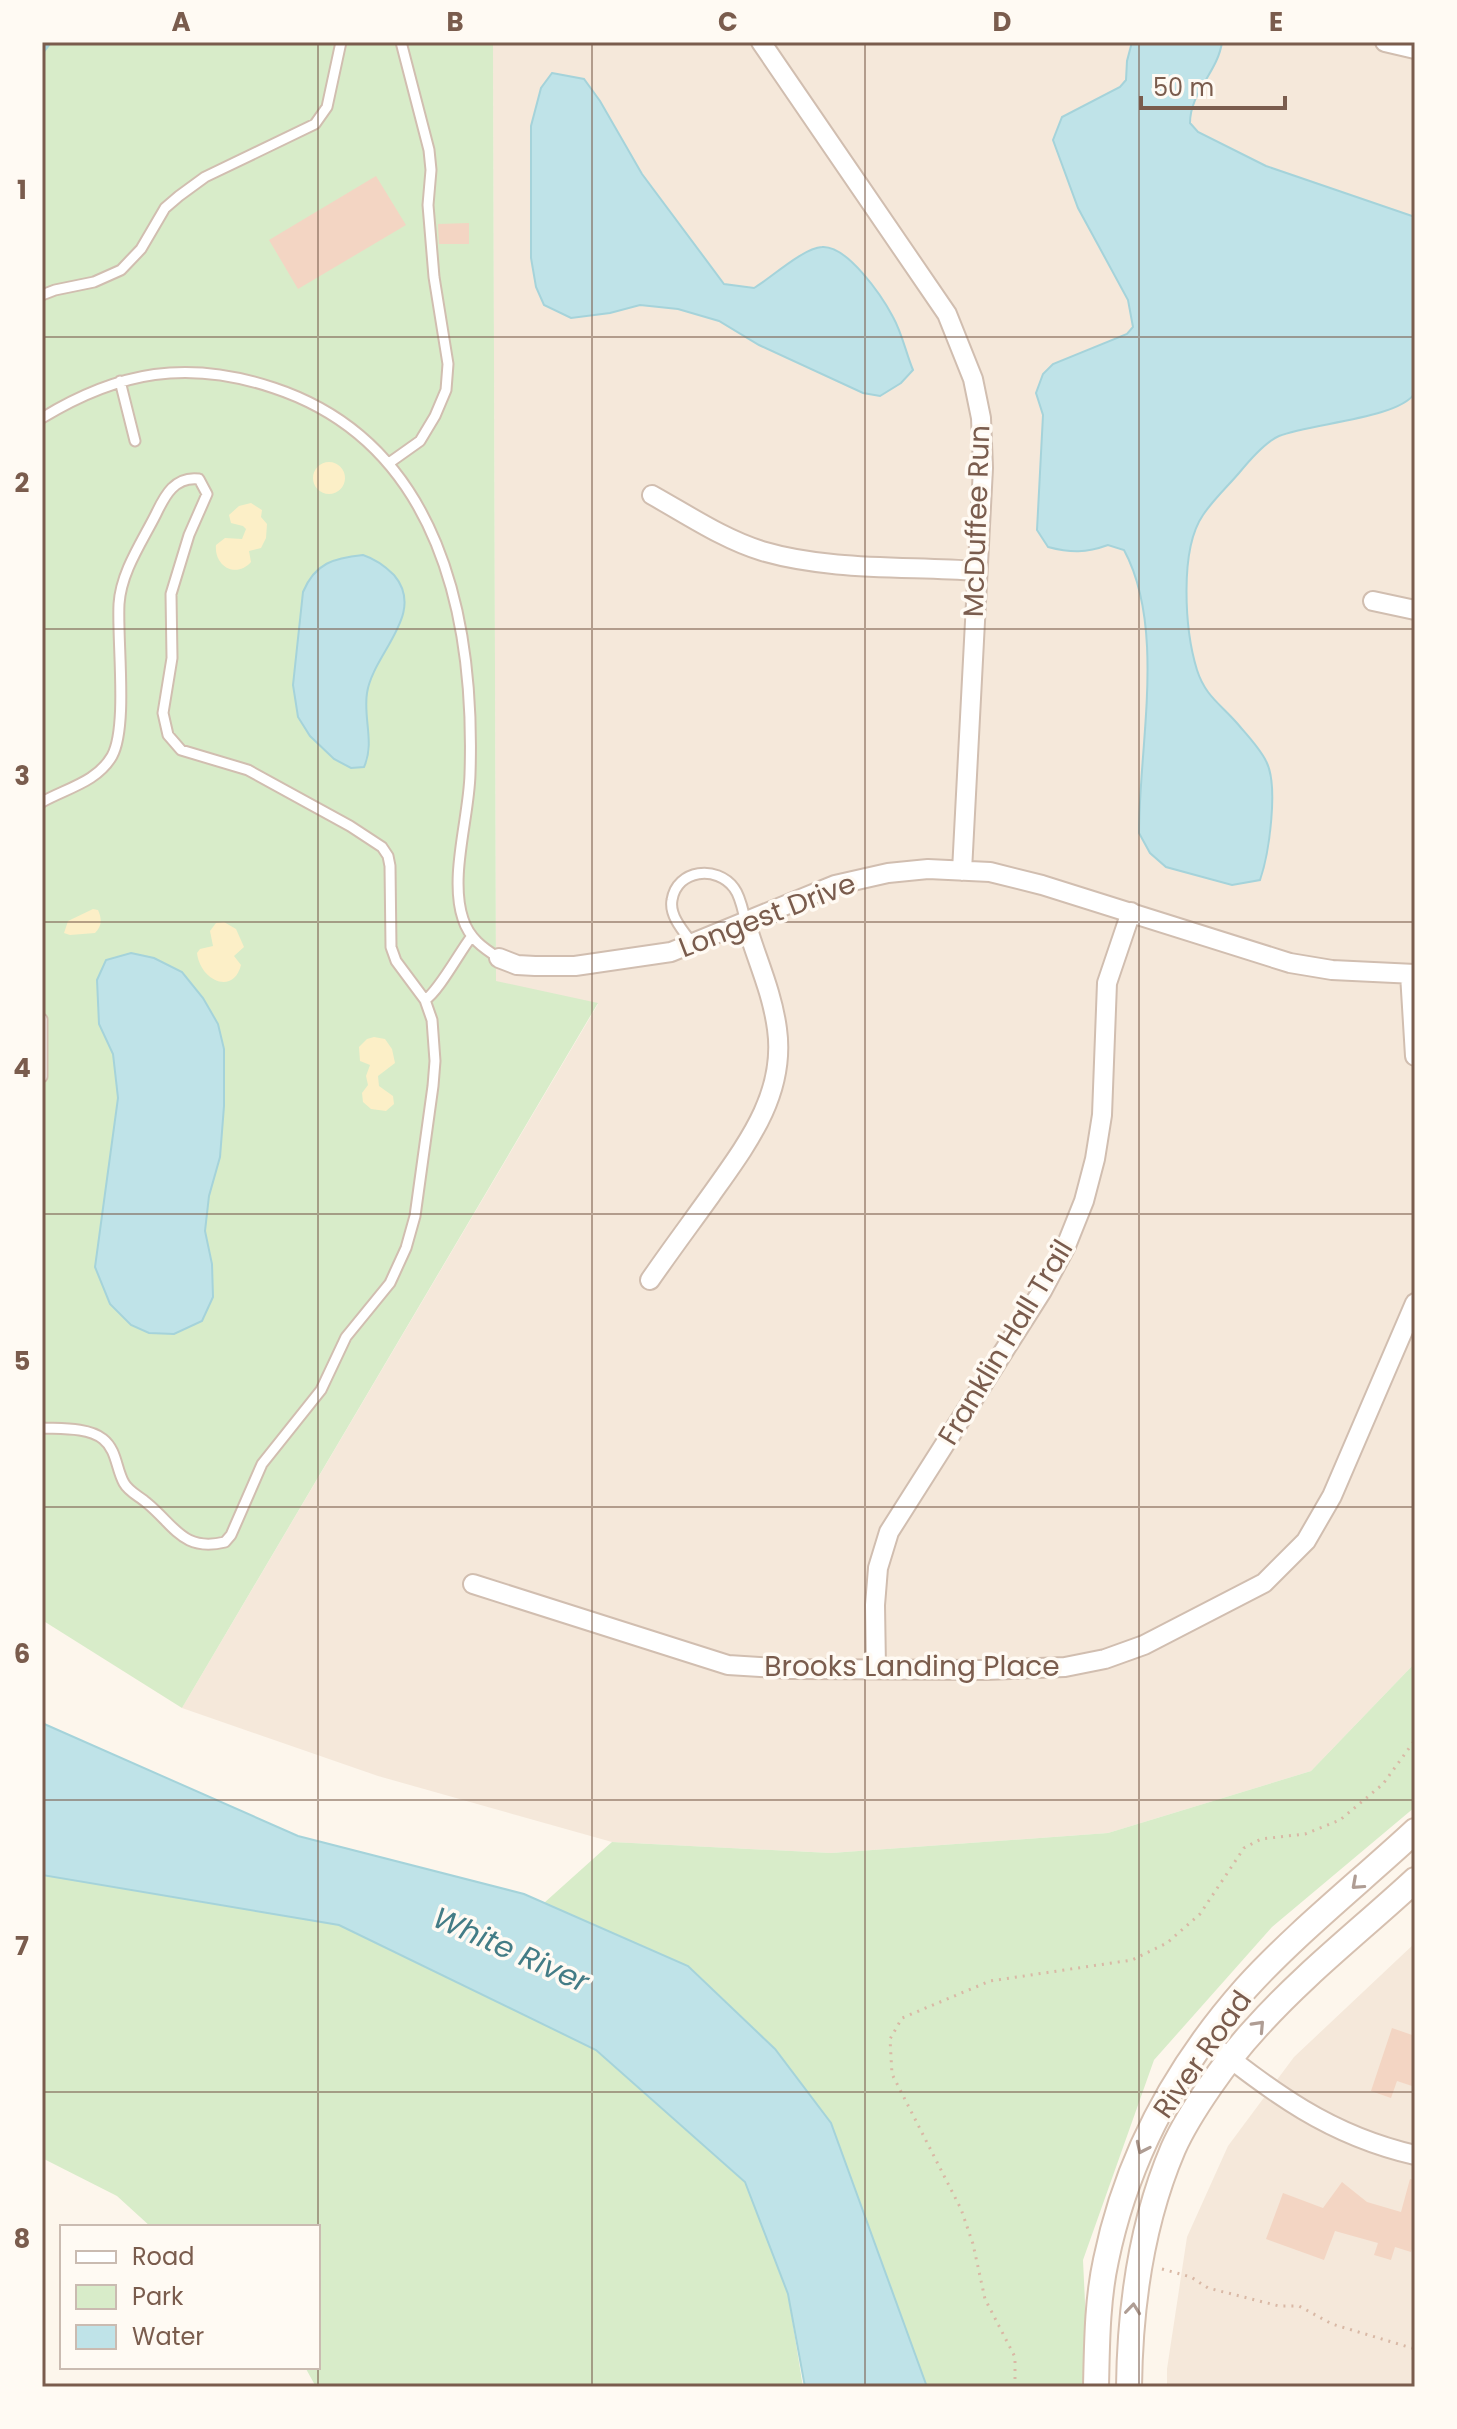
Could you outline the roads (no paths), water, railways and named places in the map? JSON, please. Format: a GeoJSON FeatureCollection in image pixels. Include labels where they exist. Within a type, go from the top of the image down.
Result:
{"type":"FeatureCollection","features":[{"type":"Feature","properties":{"kind":"main road","name":"River Road"},"geometry":{"type":"LineString","coordinates":[[1096,2387],[1097,2337],[1105,2263],[1118,2210],[1136,2160],[1161,2106],[1205,2039],[1235,2001],[1268,1966],[1415,1831]]}},
{"type":"Feature","properties":{"kind":"main road","name":"River Road"},"geometry":{"type":"LineString","coordinates":[[1129,2387],[1129,2341],[1135,2291],[1151,2215],[1174,2147],[1254,2030],[1415,1880]]}},
{"type":"Feature","properties":{"kind":"street","name":"McDuffee Run"},"geometry":{"type":"LineString","coordinates":[[761,42],[947,314],[973,379],[981,418],[983,468],[962,871]]}},
{"type":"Feature","properties":{"kind":"street"},"geometry":{"type":"LineString","coordinates":[[1385,42],[1415,49]]}},
{"type":"Feature","properties":{"kind":"street"},"geometry":{"type":"LineString","coordinates":[[652,495],[729,538],[792,559],[976,571]]}},
{"type":"Feature","properties":{"kind":"street"},"geometry":{"type":"LineString","coordinates":[[1373,601],[1415,610]]}},
{"type":"Feature","properties":{"kind":"street","name":"Longest Drive"},"geometry":{"type":"LineString","coordinates":[[499,958],[526,966],[575,966],[680,950],[835,885],[888,873],[928,869],[990,872],[1042,885],[1290,963],[1332,970],[1412,974]]}},
{"type":"Feature","properties":{"kind":"street","name":"Franklin Hall Trail"},"geometry":{"type":"LineString","coordinates":[[876,1668],[878,1568],[889,1532],[1042,1291],[1066,1246],[1084,1201],[1102,1115],[1107,983],[1131,912]]}},
{"type":"Feature","properties":{"kind":"street"},"geometry":{"type":"LineString","coordinates":[[650,1280],[758,1127],[771,1097],[779,1062],[778,1030],[771,995],[746,923]]}},
{"type":"Feature","properties":{"kind":"street"},"geometry":{"type":"LineString","coordinates":[[1412,974],[1415,1056]]}},
{"type":"Feature","properties":{"kind":"street","name":"Brooks Landing Place"},"geometry":{"type":"LineString","coordinates":[[473,1584],[728,1665],[791,1669],[1034,1668],[1065,1667],[1105,1659],[1144,1645],[1264,1583],[1306,1541],[1332,1496],[1415,1303]]}},
{"type":"Feature","properties":{"kind":"street"},"geometry":{"type":"LineString","coordinates":[[1205,2039],[1302,2111],[1339,2130],[1415,2155]]}},
{"type":"Feature","properties":{"kind":"lane"},"geometry":{"type":"LineString","coordinates":[[42,295],[94,282],[121,270],[141,249],[165,208],[179,196],[205,177],[315,124],[327,107],[341,42]]}},
{"type":"Feature","properties":{"kind":"lane"},"geometry":{"type":"LineString","coordinates":[[389,463],[420,441],[435,416],[446,390],[448,364],[434,277],[428,205],[429,150],[401,42]]}},
{"type":"Feature","properties":{"kind":"lane"},"geometry":{"type":"LineString","coordinates":[[42,418],[86,394],[120,381],[178,371],[227,375],[258,382],[321,408],[359,434],[389,463],[430,525],[460,618],[468,681],[470,749],[459,901],[472,936],[435,992],[425,1000]]}},
{"type":"Feature","properties":{"kind":"lane"},"geometry":{"type":"LineString","coordinates":[[120,381],[135,441]]}},
{"type":"Feature","properties":{"kind":"lane"},"geometry":{"type":"LineString","coordinates":[[42,802],[92,778],[113,755],[119,728],[121,588],[169,491],[177,483],[190,478],[199,479],[207,494],[189,535],[171,594],[172,658],[163,713],[168,735],[181,750],[248,770],[382,847],[390,866],[391,947],[396,961],[425,1000],[432,1020],[435,1061],[418,1201],[406,1248],[390,1283],[346,1337],[321,1390],[262,1464],[231,1535],[225,1542],[202,1545],[183,1538],[149,1504],[129,1490],[115,1456],[103,1439],[88,1432],[42,1428]]}},
{"type":"Feature","properties":{"kind":"lane"},"geometry":{"type":"LineString","coordinates":[[693,945],[674,915],[672,900],[679,885],[698,872],[716,873],[726,879],[736,890],[746,923]]}},
{"type":"Feature","properties":{"kind":"lane","name":"Longest Drive"},"geometry":{"type":"LineString","coordinates":[[472,936],[480,946],[499,958]]}},
{"type":"Feature","properties":{"kind":"lane"},"geometry":{"type":"LineString","coordinates":[[42,1019],[42,1077]]}},
{"type":"Feature","properties":{"kind":"water"},"geometry":{"type":"Polygon","coordinates":[[[1132,42],[1222,42],[1191,112],[1190,123],[1198,132],[1266,166],[1415,217],[1415,393],[1406,402],[1373,415],[1293,431],[1274,439],[1252,458],[1207,509],[1195,530],[1190,548],[1187,613],[1200,679],[1263,756],[1272,786],[1267,854],[1260,880],[1232,885],[1166,867],[1150,853],[1139,833],[1147,651],[1137,581],[1124,550],[1108,545],[1085,551],[1056,549],[1048,547],[1037,530],[1043,415],[1036,393],[1043,374],[1053,364],[1127,334],[1133,327],[1128,300],[1078,208],[1053,140],[1062,117],[1120,87],[1126,80],[1132,42]]]}},
{"type":"Feature","properties":{"kind":"water"},"geometry":{"type":"Polygon","coordinates":[[[552,73],[584,79],[642,174],[724,284],[754,288],[806,252],[822,247],[832,249],[853,263],[881,297],[896,323],[913,370],[901,383],[880,396],[863,393],[759,345],[719,321],[678,309],[640,305],[571,318],[544,305],[536,287],[531,258],[531,126],[541,88],[552,73]]]}},
{"type":"Feature","properties":{"kind":"water"},"geometry":{"type":"Polygon","coordinates":[[[363,555],[380,563],[394,575],[403,590],[405,604],[402,619],[378,663],[367,693],[367,758],[364,767],[351,768],[334,759],[310,736],[298,717],[293,685],[303,592],[308,582],[327,564],[363,555]]]}},
{"type":"Feature","properties":{"kind":"water"},"geometry":{"type":"Polygon","coordinates":[[[131,953],[154,958],[182,972],[203,998],[218,1024],[224,1049],[220,1157],[209,1196],[205,1231],[212,1264],[213,1297],[202,1321],[174,1334],[149,1333],[131,1325],[110,1304],[95,1267],[118,1098],[113,1054],[99,1024],[97,980],[106,960],[131,953]]]}},
{"type":"Feature","properties":{"kind":"water","name":"White River"},"geometry":{"type":"Polygon","coordinates":[[[42,1723],[298,1836],[524,1894],[688,1966],[775,2049],[831,2123],[927,2387],[805,2387],[788,2294],[745,2182],[596,2050],[339,1925],[42,1875],[42,1723]]]}},
{"type":"Feature","properties":{"kind":"waterway"},"geometry":{"type":"LineString","coordinates":[[42,51],[49,42]]}}]}
